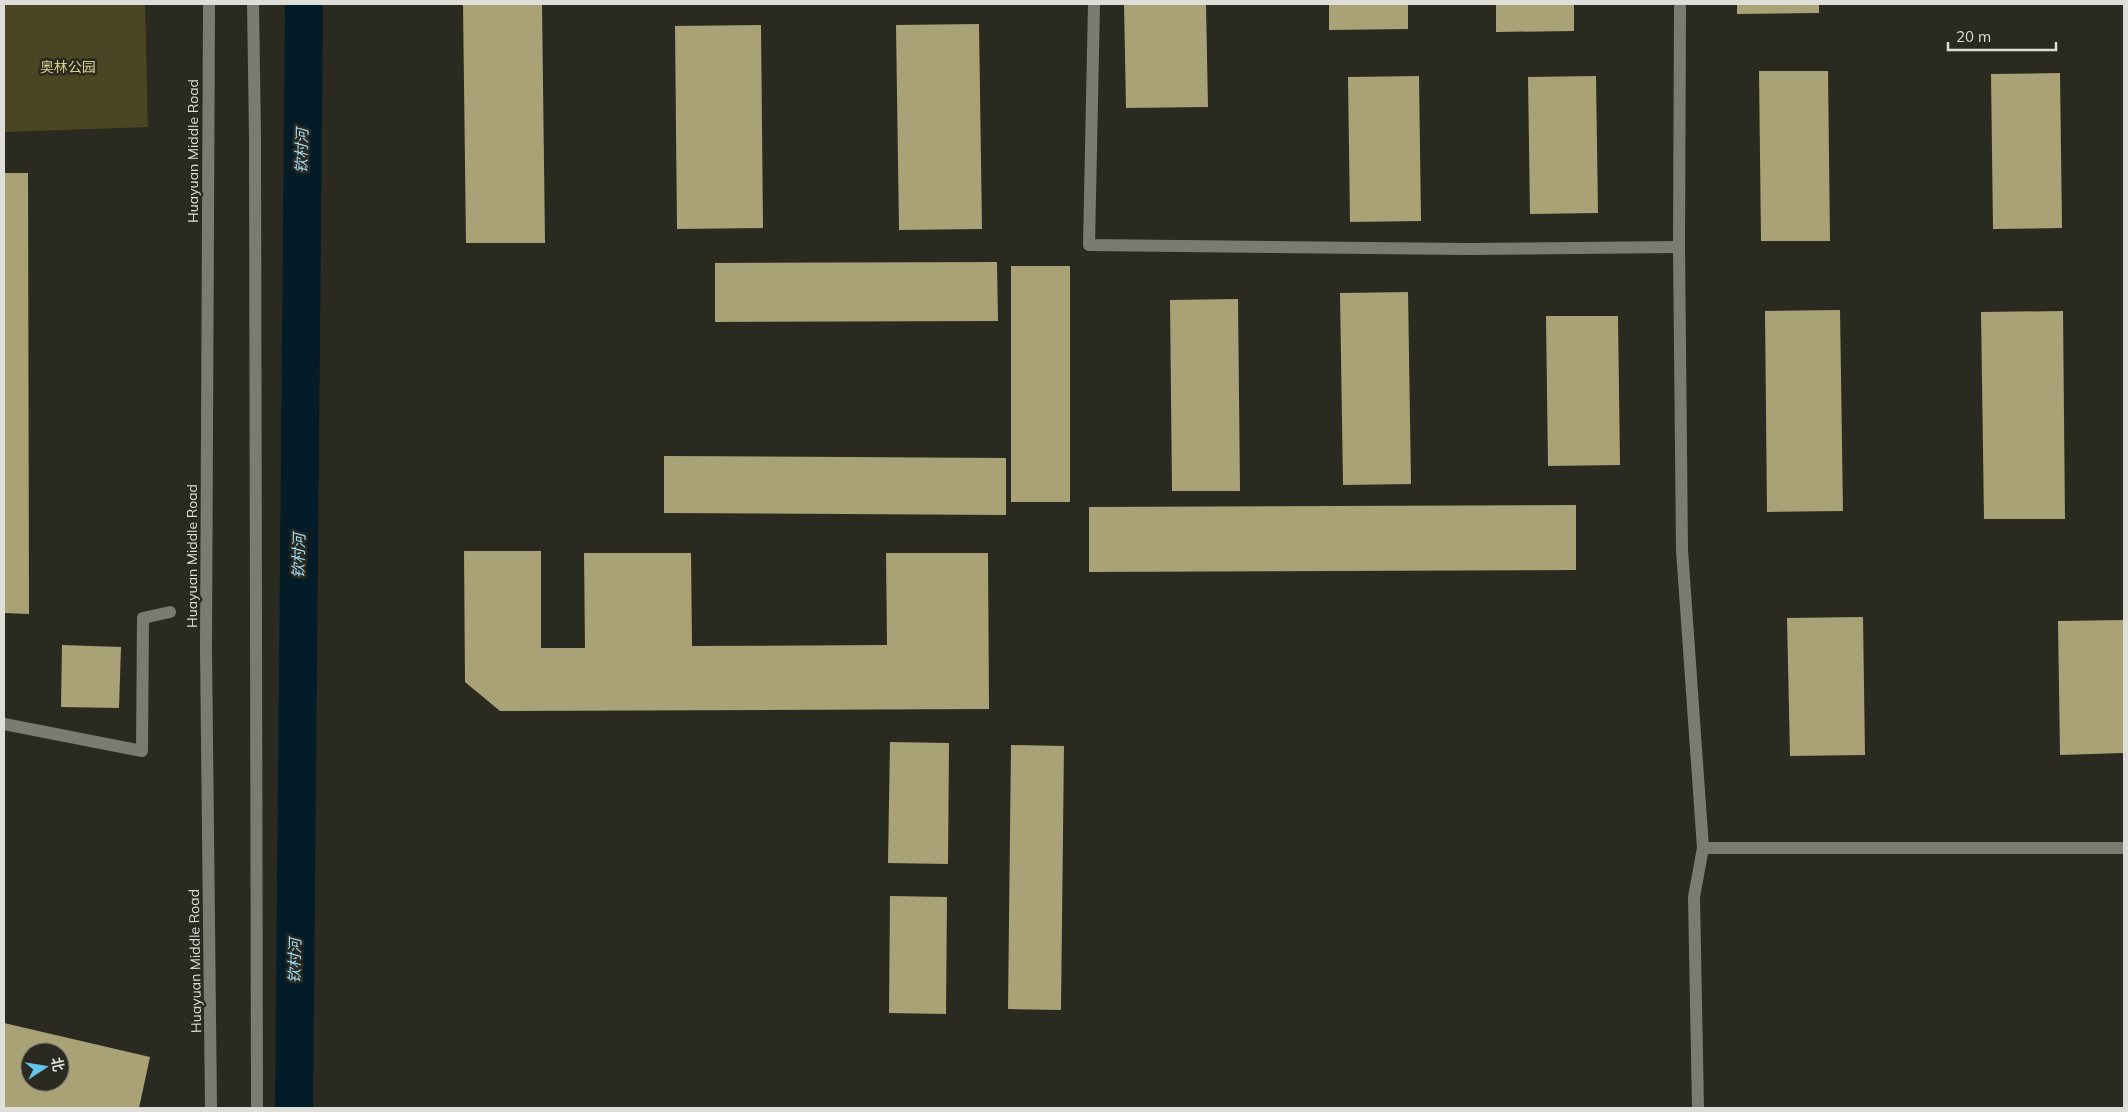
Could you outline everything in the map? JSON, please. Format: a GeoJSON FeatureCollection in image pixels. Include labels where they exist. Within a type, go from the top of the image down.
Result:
{"type":"FeatureCollection","features":[{"type":"Feature","properties":{"kind":"street","name":"Huayuan Middle Road"},"geometry":{"type":"LineString","coordinates":[[209,4],[206,648],[211,1108]]}},
{"type":"Feature","properties":{"kind":"street"},"geometry":{"type":"LineString","coordinates":[[253,4],[257,1108]]}},
{"type":"Feature","properties":{"kind":"street"},"geometry":{"type":"LineString","coordinates":[[1094,4],[1089,245],[1458,249],[1679,247]]}},
{"type":"Feature","properties":{"kind":"street"},"geometry":{"type":"LineString","coordinates":[[1680,4],[1679,247],[1682,550],[1703,848],[1694,897],[1698,1108]]}},
{"type":"Feature","properties":{"kind":"street"},"geometry":{"type":"LineString","coordinates":[[4,724],[142,750],[143,618],[170,612]]}},
{"type":"Feature","properties":{"kind":"street"},"geometry":{"type":"LineString","coordinates":[[1703,848],[2124,848]]}},
{"type":"Feature","properties":{"kind":"green space","name":"奥林公园"},"geometry":{"type":"Polygon","coordinates":[[[4,4],[145,4],[148,127],[4,132],[4,4]]]}},
{"type":"Feature","properties":{"kind":"building"},"geometry":{"type":"Polygon","coordinates":[[[463,4],[542,4],[545,243],[466,243],[463,4]]]}},
{"type":"Feature","properties":{"kind":"building"},"geometry":{"type":"Polygon","coordinates":[[[1124,4],[1206,4],[1208,107],[1126,108],[1124,4]]]}},
{"type":"Feature","properties":{"kind":"building"},"geometry":{"type":"Polygon","coordinates":[[[1329,4],[1408,4],[1408,29],[1329,30],[1329,4]]]}},
{"type":"Feature","properties":{"kind":"building"},"geometry":{"type":"Polygon","coordinates":[[[1496,4],[1574,4],[1574,31],[1496,32],[1496,4]]]}},
{"type":"Feature","properties":{"kind":"building"},"geometry":{"type":"Polygon","coordinates":[[[1737,4],[1819,4],[1819,13],[1737,14],[1737,4]]]}},
{"type":"Feature","properties":{"kind":"building"},"geometry":{"type":"Polygon","coordinates":[[[979,24],[982,229],[899,230],[896,25],[979,24]]]}},
{"type":"Feature","properties":{"kind":"building"},"geometry":{"type":"Polygon","coordinates":[[[761,25],[763,228],[677,229],[675,26],[761,25]]]}},
{"type":"Feature","properties":{"kind":"building"},"geometry":{"type":"Polygon","coordinates":[[[1759,71],[1828,71],[1830,241],[1761,241],[1759,71]]]}},
{"type":"Feature","properties":{"kind":"building"},"geometry":{"type":"Polygon","coordinates":[[[2060,73],[2062,228],[1993,229],[1991,74],[2060,73]]]}},
{"type":"Feature","properties":{"kind":"building"},"geometry":{"type":"Polygon","coordinates":[[[1419,76],[1421,221],[1350,222],[1348,77],[1419,76]]]}},
{"type":"Feature","properties":{"kind":"building"},"geometry":{"type":"Polygon","coordinates":[[[1596,76],[1598,213],[1530,214],[1528,77],[1596,76]]]}},
{"type":"Feature","properties":{"kind":"building"},"geometry":{"type":"Polygon","coordinates":[[[4,173],[28,173],[29,614],[4,613],[4,173]]]}},
{"type":"Feature","properties":{"kind":"building"},"geometry":{"type":"Polygon","coordinates":[[[997,262],[998,321],[715,322],[715,263],[997,262]]]}},
{"type":"Feature","properties":{"kind":"building"},"geometry":{"type":"Polygon","coordinates":[[[1011,266],[1070,266],[1070,502],[1011,502],[1011,266]]]}},
{"type":"Feature","properties":{"kind":"building"},"geometry":{"type":"Polygon","coordinates":[[[1408,292],[1411,484],[1343,485],[1340,293],[1408,292]]]}},
{"type":"Feature","properties":{"kind":"building"},"geometry":{"type":"Polygon","coordinates":[[[1238,299],[1240,491],[1172,491],[1170,300],[1238,299]]]}},
{"type":"Feature","properties":{"kind":"building"},"geometry":{"type":"Polygon","coordinates":[[[1840,310],[1843,511],[1767,512],[1765,311],[1840,310]]]}},
{"type":"Feature","properties":{"kind":"building"},"geometry":{"type":"Polygon","coordinates":[[[2063,311],[2065,519],[1984,519],[1981,312],[2063,311]]]}},
{"type":"Feature","properties":{"kind":"building"},"geometry":{"type":"Polygon","coordinates":[[[1546,316],[1618,316],[1620,465],[1548,466],[1546,316]]]}},
{"type":"Feature","properties":{"kind":"building"},"geometry":{"type":"Polygon","coordinates":[[[664,456],[1006,458],[1006,515],[664,513],[664,456]]]}},
{"type":"Feature","properties":{"kind":"building"},"geometry":{"type":"Polygon","coordinates":[[[1576,505],[1576,570],[1089,572],[1089,507],[1576,505]]]}},
{"type":"Feature","properties":{"kind":"building"},"geometry":{"type":"Polygon","coordinates":[[[464,551],[541,551],[541,648],[585,648],[584,553],[691,553],[692,646],[887,645],[886,553],[988,553],[989,709],[500,711],[465,682],[464,551]]]}},
{"type":"Feature","properties":{"kind":"building"},"geometry":{"type":"Polygon","coordinates":[[[1863,617],[1865,755],[1790,756],[1787,618],[1863,617]]]}},
{"type":"Feature","properties":{"kind":"building"},"geometry":{"type":"Polygon","coordinates":[[[2124,620],[2124,753],[2060,755],[2058,621],[2124,620]]]}},
{"type":"Feature","properties":{"kind":"building"},"geometry":{"type":"Polygon","coordinates":[[[62,645],[121,647],[119,708],[61,707],[62,645]]]}},
{"type":"Feature","properties":{"kind":"building"},"geometry":{"type":"Polygon","coordinates":[[[890,742],[949,743],[948,864],[888,863],[890,742]]]}},
{"type":"Feature","properties":{"kind":"building"},"geometry":{"type":"Polygon","coordinates":[[[1011,745],[1064,746],[1061,1010],[1008,1009],[1011,745]]]}},
{"type":"Feature","properties":{"kind":"building"},"geometry":{"type":"Polygon","coordinates":[[[890,896],[947,897],[946,1014],[889,1013],[890,896]]]}},
{"type":"Feature","properties":{"kind":"building"},"geometry":{"type":"Polygon","coordinates":[[[4,1023],[150,1057],[139,1108],[4,1108],[4,1023]]]}},
{"type":"Feature","properties":{"kind":"waterway","name":"钦村河"},"geometry":{"type":"LineString","coordinates":[[294,1108],[304,4]]}}]}
